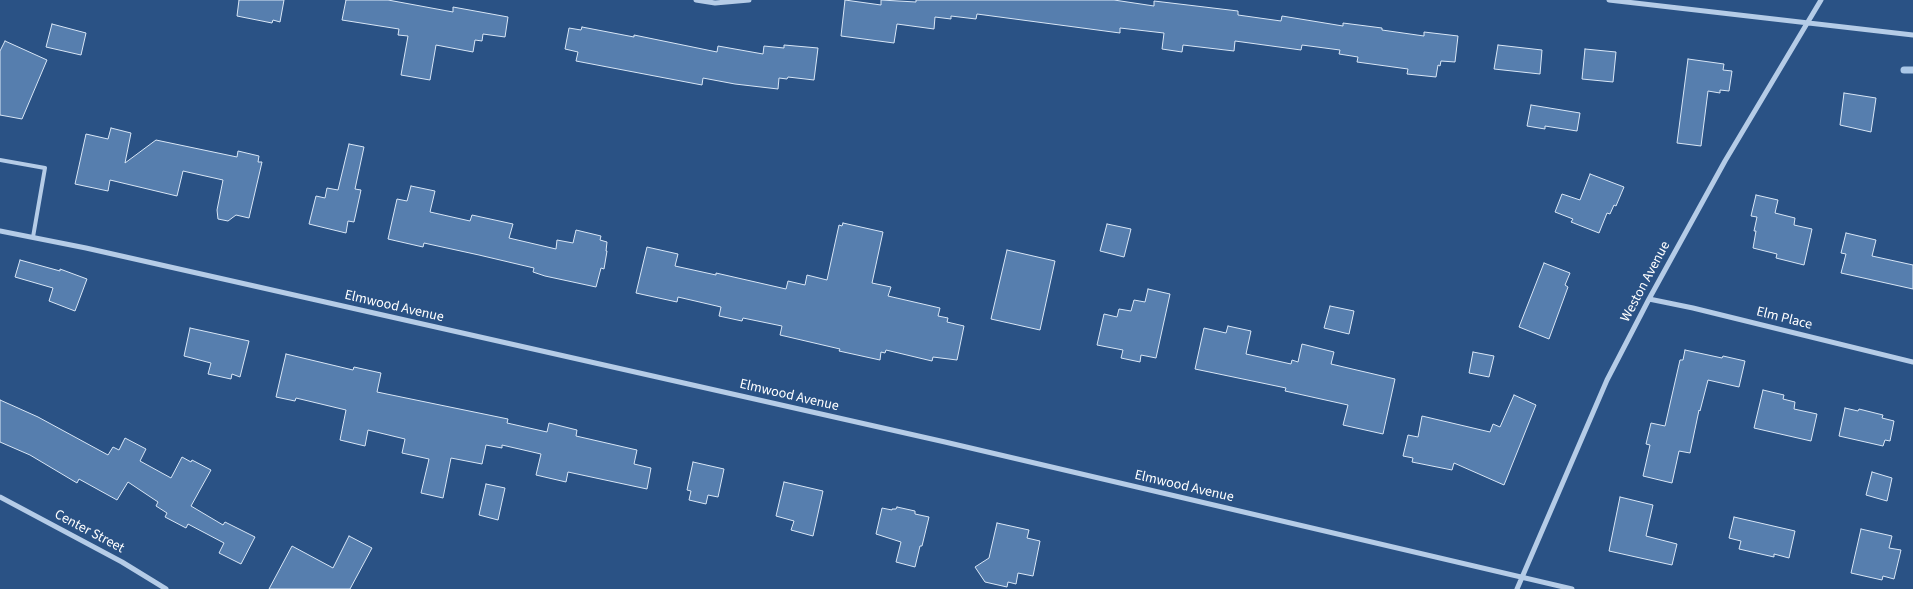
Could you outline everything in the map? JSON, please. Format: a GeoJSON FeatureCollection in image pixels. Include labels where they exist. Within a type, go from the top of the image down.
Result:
{"type":"FeatureCollection","features":[{"type":"Feature","properties":{"kind":"street"},"geometry":{"type":"LineString","coordinates":[[696,0],[714,3],[749,0]]}},
{"type":"Feature","properties":{"kind":"street"},"geometry":{"type":"LineString","coordinates":[[1609,0],[1913,35]]}},
{"type":"Feature","properties":{"kind":"street","name":"Weston Avenue"},"geometry":{"type":"LineString","coordinates":[[1517,589],[1607,380],[1725,161],[1821,0]]}},
{"type":"Feature","properties":{"kind":"street","name":"Elmwood Avenue"},"geometry":{"type":"LineString","coordinates":[[0,231],[96,250],[945,442],[1572,589]]}},
{"type":"Feature","properties":{"kind":"street","name":"Elm Place"},"geometry":{"type":"LineString","coordinates":[[1649,299],[1913,362]]}},
{"type":"Feature","properties":{"kind":"street","name":"Center Street"},"geometry":{"type":"LineString","coordinates":[[0,498],[122,562],[166,589]]}},
{"type":"Feature","properties":{"kind":"lane"},"geometry":{"type":"LineString","coordinates":[[0,160],[45,168],[33,238]]}},
{"type":"Feature","properties":{"kind":"building"},"geometry":{"type":"Polygon","coordinates":[[[239,0],[284,0],[280,22],[273,20],[272,23],[237,16],[239,0]]]}},
{"type":"Feature","properties":{"kind":"building"},"geometry":{"type":"Polygon","coordinates":[[[346,0],[388,0],[453,12],[453,7],[508,17],[505,37],[483,34],[482,41],[475,40],[473,52],[436,45],[430,80],[401,75],[408,36],[398,35],[399,29],[342,20],[346,0]]]}},
{"type":"Feature","properties":{"kind":"building"},"geometry":{"type":"Polygon","coordinates":[[[845,0],[881,5],[881,0],[916,2],[916,0],[1114,0],[1154,6],[1154,1],[1238,11],[1238,15],[1281,21],[1282,16],[1343,26],[1343,23],[1382,28],[1382,30],[1424,36],[1424,32],[1458,36],[1455,62],[1441,61],[1440,66],[1438,65],[1436,77],[1407,74],[1408,69],[1357,62],[1358,57],[1339,54],[1340,50],[1302,45],[1301,50],[1235,41],[1234,51],[1183,45],[1182,52],[1162,49],[1164,33],[1120,28],[1120,33],[977,14],[976,19],[951,16],[951,19],[935,17],[934,29],[897,24],[894,43],[841,36],[845,0]]]}},
{"type":"Feature","properties":{"kind":"building"},"geometry":{"type":"Polygon","coordinates":[[[52,24],[86,33],[81,55],[46,47],[52,24]]]}},
{"type":"Feature","properties":{"kind":"building"},"geometry":{"type":"Polygon","coordinates":[[[582,27],[634,37],[634,35],[717,52],[718,46],[763,54],[764,46],[784,48],[784,45],[818,48],[814,80],[788,77],[787,79],[779,78],[778,89],[703,78],[702,85],[576,61],[578,52],[565,49],[569,28],[581,30],[582,27]]]}},
{"type":"Feature","properties":{"kind":"building"},"geometry":{"type":"Polygon","coordinates":[[[5,41],[47,60],[22,119],[0,115],[0,51],[5,41]]]}},
{"type":"Feature","properties":{"kind":"building"},"geometry":{"type":"Polygon","coordinates":[[[1498,45],[1542,50],[1540,74],[1494,69],[1498,45]]]}},
{"type":"Feature","properties":{"kind":"building"},"geometry":{"type":"Polygon","coordinates":[[[1585,49],[1616,52],[1613,82],[1582,79],[1585,49]]]}},
{"type":"Feature","properties":{"kind":"building"},"geometry":{"type":"Polygon","coordinates":[[[1688,59],[1724,64],[1723,70],[1732,71],[1729,91],[1720,90],[1720,93],[1708,91],[1701,146],[1677,143],[1688,59]]]}},
{"type":"Feature","properties":{"kind":"building"},"geometry":{"type":"Polygon","coordinates":[[[1844,93],[1876,98],[1871,132],[1840,125],[1844,93]]]}},
{"type":"Feature","properties":{"kind":"building"},"geometry":{"type":"Polygon","coordinates":[[[1531,105],[1580,113],[1577,131],[1545,126],[1545,129],[1527,126],[1531,105]]]}},
{"type":"Feature","properties":{"kind":"building"},"geometry":{"type":"Polygon","coordinates":[[[111,128],[131,133],[125,163],[156,140],[237,157],[238,151],[259,156],[258,162],[262,162],[249,218],[236,215],[228,221],[218,219],[217,210],[223,180],[183,171],[177,196],[110,180],[108,191],[75,184],[86,134],[108,139],[111,128]]]}},
{"type":"Feature","properties":{"kind":"building"},"geometry":{"type":"Polygon","coordinates":[[[349,144],[364,147],[355,189],[361,190],[354,222],[348,221],[346,233],[309,224],[316,196],[325,198],[327,188],[338,190],[349,144]]]}},
{"type":"Feature","properties":{"kind":"building"},"geometry":{"type":"Polygon","coordinates":[[[1590,174],[1624,187],[1616,206],[1614,205],[1610,214],[1607,213],[1599,233],[1571,222],[1573,219],[1555,212],[1562,194],[1580,200],[1590,174]]]}},
{"type":"Feature","properties":{"kind":"building"},"geometry":{"type":"Polygon","coordinates":[[[411,186],[435,191],[430,212],[470,221],[472,215],[513,224],[509,238],[556,249],[557,240],[573,243],[576,230],[601,236],[600,240],[607,242],[607,251],[604,269],[601,268],[596,287],[545,276],[533,272],[534,268],[479,255],[424,243],[423,247],[388,239],[397,199],[407,201],[411,186]]]}},
{"type":"Feature","properties":{"kind":"building"},"geometry":{"type":"Polygon","coordinates":[[[1756,195],[1778,200],[1775,213],[1795,218],[1794,225],[1812,229],[1804,265],[1776,258],[1777,254],[1753,248],[1757,217],[1751,216],[1756,195]]]}},
{"type":"Feature","properties":{"kind":"building"},"geometry":{"type":"Polygon","coordinates":[[[843,223],[883,232],[872,283],[891,287],[888,296],[940,308],[938,316],[948,318],[947,322],[964,326],[957,360],[933,357],[932,361],[886,350],[885,353],[881,352],[880,360],[780,335],[782,326],[743,318],[742,321],[719,316],[721,307],[678,297],[677,302],[636,293],[647,247],[678,254],[675,266],[786,289],[788,281],[805,285],[807,275],[827,280],[839,225],[842,226],[843,223]]]}},
{"type":"Feature","properties":{"kind":"building"},"geometry":{"type":"Polygon","coordinates":[[[1107,224],[1131,229],[1124,257],[1100,251],[1107,224]]]}},
{"type":"Feature","properties":{"kind":"building"},"geometry":{"type":"Polygon","coordinates":[[[1846,233],[1876,240],[1872,256],[1913,265],[1913,289],[1841,273],[1846,254],[1841,253],[1846,233]]]}},
{"type":"Feature","properties":{"kind":"building"},"geometry":{"type":"Polygon","coordinates":[[[1007,250],[1055,261],[1040,330],[991,319],[1007,250]]]}},
{"type":"Feature","properties":{"kind":"building"},"geometry":{"type":"Polygon","coordinates":[[[20,260],[60,271],[60,269],[87,279],[75,311],[49,301],[53,288],[15,277],[20,260]]]}},
{"type":"Feature","properties":{"kind":"building"},"geometry":{"type":"Polygon","coordinates":[[[1544,263],[1570,273],[1565,285],[1568,287],[1549,339],[1519,327],[1544,263]]]}},
{"type":"Feature","properties":{"kind":"building"},"geometry":{"type":"Polygon","coordinates":[[[1148,289],[1170,294],[1156,358],[1141,355],[1140,362],[1121,358],[1123,350],[1097,345],[1104,314],[1117,317],[1119,309],[1131,311],[1134,300],[1145,302],[1148,289]]]}},
{"type":"Feature","properties":{"kind":"building"},"geometry":{"type":"Polygon","coordinates":[[[1330,306],[1354,311],[1349,334],[1324,328],[1330,306]]]}},
{"type":"Feature","properties":{"kind":"building"},"geometry":{"type":"Polygon","coordinates":[[[1228,326],[1251,331],[1246,354],[1291,364],[1292,360],[1298,362],[1302,344],[1334,352],[1331,364],[1395,379],[1383,434],[1343,425],[1348,405],[1285,391],[1286,388],[1195,369],[1204,328],[1226,333],[1228,326]]]}},
{"type":"Feature","properties":{"kind":"building"},"geometry":{"type":"Polygon","coordinates":[[[190,328],[249,341],[240,377],[232,374],[231,379],[208,374],[211,363],[184,356],[190,328]]]}},
{"type":"Feature","properties":{"kind":"building"},"geometry":{"type":"Polygon","coordinates":[[[1685,350],[1745,361],[1739,387],[1708,380],[1699,410],[1690,453],[1679,451],[1672,483],[1643,476],[1650,445],[1646,444],[1651,423],[1665,426],[1680,360],[1683,360],[1685,350]]]}},
{"type":"Feature","properties":{"kind":"building"},"geometry":{"type":"Polygon","coordinates":[[[1473,352],[1494,356],[1489,377],[1469,373],[1473,352]]]}},
{"type":"Feature","properties":{"kind":"building"},"geometry":{"type":"Polygon","coordinates":[[[286,354],[353,370],[354,367],[381,373],[377,392],[508,419],[507,423],[547,432],[549,423],[577,430],[576,436],[637,450],[634,464],[651,468],[647,489],[568,472],[566,482],[536,475],[541,454],[502,445],[502,448],[486,445],[482,464],[451,458],[443,498],[421,493],[429,459],[402,453],[405,439],[368,430],[365,446],[340,440],[346,410],[296,398],[295,401],[276,397],[286,354]]]}},
{"type":"Feature","properties":{"kind":"building"},"geometry":{"type":"Polygon","coordinates":[[[1763,390],[1784,395],[1783,399],[1795,402],[1794,409],[1817,414],[1811,441],[1754,428],[1763,390]]]}},
{"type":"Feature","properties":{"kind":"building"},"geometry":{"type":"Polygon","coordinates":[[[1514,395],[1536,405],[1504,485],[1454,463],[1452,470],[1412,462],[1413,458],[1403,456],[1408,435],[1418,437],[1422,416],[1490,432],[1493,424],[1500,427],[1514,395]]]}},
{"type":"Feature","properties":{"kind":"building"},"geometry":{"type":"Polygon","coordinates":[[[0,400],[38,417],[108,455],[113,447],[119,450],[125,438],[146,449],[140,461],[171,478],[182,457],[211,470],[191,506],[223,525],[225,522],[255,537],[241,564],[219,553],[224,543],[188,524],[186,528],[165,517],[167,513],[156,506],[158,502],[128,482],[117,500],[79,479],[77,483],[30,455],[0,442],[0,400]]]}},
{"type":"Feature","properties":{"kind":"building"},"geometry":{"type":"Polygon","coordinates":[[[1845,408],[1858,411],[1859,409],[1883,415],[1882,418],[1894,421],[1890,441],[1885,440],[1883,446],[1839,436],[1845,408]]]}},
{"type":"Feature","properties":{"kind":"building"},"geometry":{"type":"Polygon","coordinates":[[[693,462],[724,469],[718,497],[708,495],[706,504],[689,500],[691,491],[687,490],[693,462]]]}},
{"type":"Feature","properties":{"kind":"building"},"geometry":{"type":"Polygon","coordinates":[[[1872,472],[1892,478],[1887,501],[1866,495],[1872,472]]]}},
{"type":"Feature","properties":{"kind":"building"},"geometry":{"type":"Polygon","coordinates":[[[784,482],[823,491],[813,536],[791,530],[794,521],[776,516],[784,482]]]}},
{"type":"Feature","properties":{"kind":"building"},"geometry":{"type":"Polygon","coordinates":[[[486,484],[505,488],[498,520],[479,515],[486,484]]]}},
{"type":"Feature","properties":{"kind":"building"},"geometry":{"type":"Polygon","coordinates":[[[1620,497],[1653,505],[1646,536],[1677,544],[1672,565],[1609,551],[1620,497]]]}},
{"type":"Feature","properties":{"kind":"building"},"geometry":{"type":"Polygon","coordinates":[[[897,507],[915,511],[915,514],[929,517],[915,567],[896,562],[901,542],[876,534],[882,508],[892,510],[897,507]]]}},
{"type":"Feature","properties":{"kind":"building"},"geometry":{"type":"Polygon","coordinates":[[[1734,517],[1795,531],[1789,558],[1774,554],[1774,557],[1739,549],[1741,541],[1729,538],[1734,517]]]}},
{"type":"Feature","properties":{"kind":"building"},"geometry":{"type":"Polygon","coordinates":[[[997,523],[1029,530],[1027,538],[1040,541],[1033,576],[1018,573],[1016,584],[1008,582],[1007,587],[985,582],[975,567],[989,558],[997,523]]]}},
{"type":"Feature","properties":{"kind":"building"},"geometry":{"type":"Polygon","coordinates":[[[1861,529],[1892,536],[1889,548],[1901,550],[1894,579],[1883,576],[1882,580],[1851,573],[1861,529]]]}},
{"type":"Feature","properties":{"kind":"building"},"geometry":{"type":"Polygon","coordinates":[[[349,536],[372,548],[350,589],[269,589],[292,546],[333,568],[349,536]]]}},
{"type":"Feature","properties":{"kind":"waterway"},"geometry":{"type":"LineString","coordinates":[[1904,70],[1913,70]]}}]}
